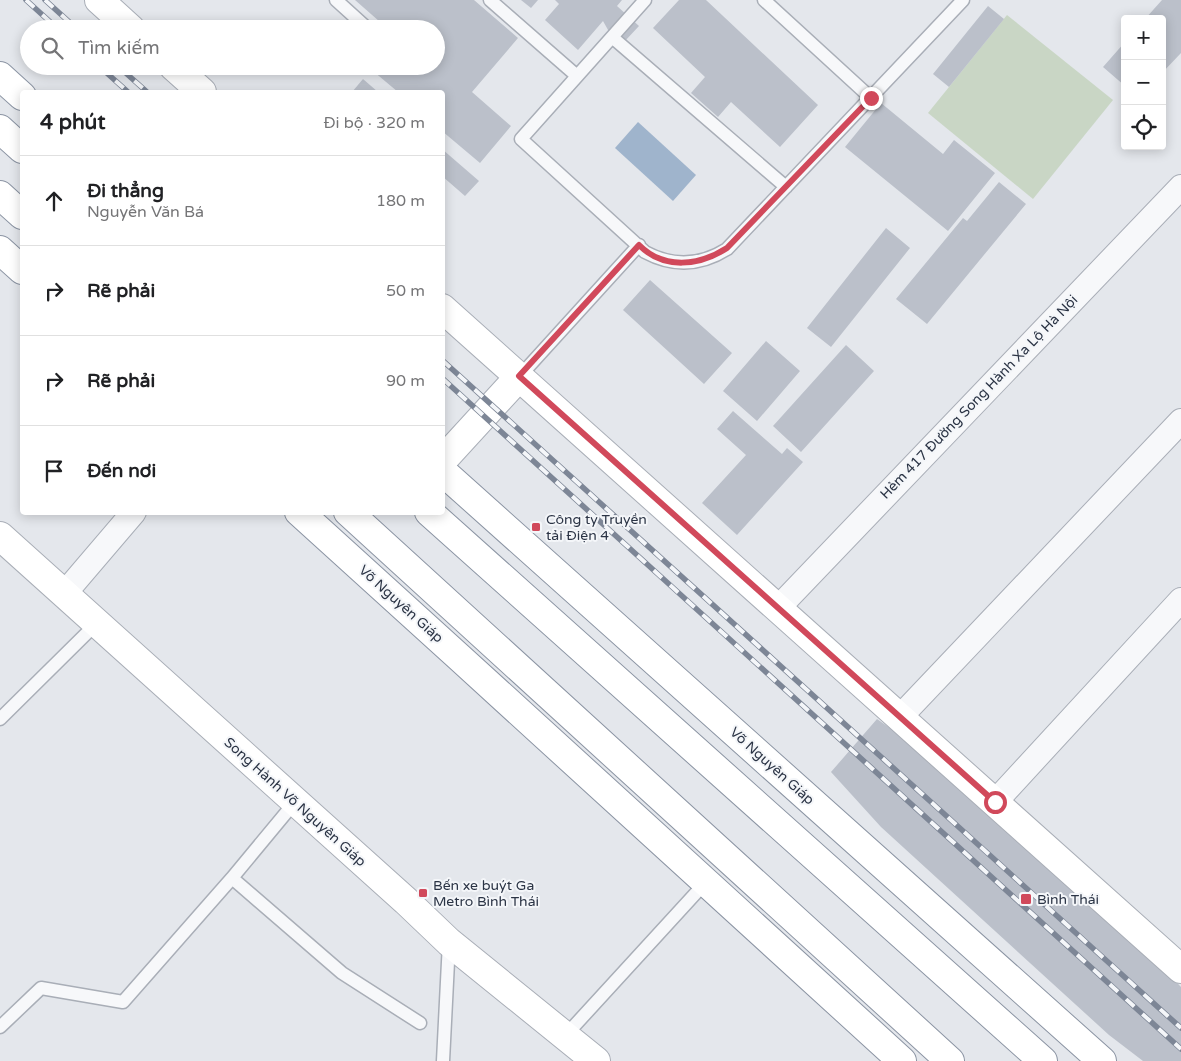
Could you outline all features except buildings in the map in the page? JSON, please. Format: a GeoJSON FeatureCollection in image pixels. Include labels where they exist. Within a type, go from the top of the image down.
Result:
{"type":"FeatureCollection","features":[{"type":"Feature","properties":{"kind":"main road"},"geometry":{"type":"LineString","coordinates":[[99,0],[121,20]]}},
{"type":"Feature","properties":{"kind":"main road"},"geometry":{"type":"LineString","coordinates":[[183,75],[200,90]]}},
{"type":"Feature","properties":{"kind":"main road"},"geometry":{"type":"LineString","coordinates":[[0,76],[20,94]]}},
{"type":"Feature","properties":{"kind":"main road"},"geometry":{"type":"LineString","coordinates":[[0,129],[20,147]]}},
{"type":"Feature","properties":{"kind":"main road"},"geometry":{"type":"LineString","coordinates":[[0,195],[20,213]]}},
{"type":"Feature","properties":{"kind":"main road"},"geometry":{"type":"LineString","coordinates":[[0,250],[20,268]]}},
{"type":"Feature","properties":{"kind":"main road"},"geometry":{"type":"LineString","coordinates":[[445,311],[1181,969]]}},
{"type":"Feature","properties":{"kind":"main road"},"geometry":{"type":"LineString","coordinates":[[445,458],[519,376]]}},
{"type":"Feature","properties":{"kind":"main road","name":"Võ Nguyên Giáp"},"geometry":{"type":"LineString","coordinates":[[445,475],[1102,1061]]}},
{"type":"Feature","properties":{"kind":"main road","name":"Võ Nguyên Giáp"},"geometry":{"type":"LineString","coordinates":[[302,515],[902,1061]]}},
{"type":"Feature","properties":{"kind":"main road"},"geometry":{"type":"LineString","coordinates":[[351,515],[950,1061]]}},
{"type":"Feature","properties":{"kind":"main road"},"geometry":{"type":"LineString","coordinates":[[432,515],[1043,1061]]}},
{"type":"Feature","properties":{"kind":"main road","name":"Song Hành Võ Nguyên Giáp"},"geometry":{"type":"LineString","coordinates":[[0,536],[449,942],[596,1061]]}},
{"type":"Feature","properties":{"kind":"street","name":"Hẻm 417 Đường Song Hành Xa Lộ Hà Nội"},"geometry":{"type":"LineString","coordinates":[[778,608],[1181,187]]}},
{"type":"Feature","properties":{"kind":"street"},"geometry":{"type":"LineString","coordinates":[[900,717],[1181,421]]}},
{"type":"Feature","properties":{"kind":"street"},"geometry":{"type":"LineString","coordinates":[[64,594],[131,515]]}},
{"type":"Feature","properties":{"kind":"street"},"geometry":{"type":"LineString","coordinates":[[995,802],[1181,600]]}},
{"type":"Feature","properties":{"kind":"lane"},"geometry":{"type":"LineString","coordinates":[[336,0],[358,20]]}},
{"type":"Feature","properties":{"kind":"lane"},"geometry":{"type":"LineString","coordinates":[[490,0],[577,76]]}},
{"type":"Feature","properties":{"kind":"lane"},"geometry":{"type":"LineString","coordinates":[[645,0],[521,139],[645,252],[668,262],[686,263],[705,260],[727,248],[963,0]]}},
{"type":"Feature","properties":{"kind":"lane"},"geometry":{"type":"LineString","coordinates":[[764,0],[871,98]]}},
{"type":"Feature","properties":{"kind":"lane"},"geometry":{"type":"LineString","coordinates":[[612,37],[786,187]]}},
{"type":"Feature","properties":{"kind":"lane"},"geometry":{"type":"LineString","coordinates":[[519,376],[639,245]]}},
{"type":"Feature","properties":{"kind":"lane"},"geometry":{"type":"LineString","coordinates":[[0,719],[96,624]]}},
{"type":"Feature","properties":{"kind":"lane"},"geometry":{"type":"LineString","coordinates":[[0,1027],[41,988],[123,1002],[232,878],[295,802]]}},
{"type":"Feature","properties":{"kind":"lane"},"geometry":{"type":"LineString","coordinates":[[232,878],[342,973],[420,1023]]}},
{"type":"Feature","properties":{"kind":"lane"},"geometry":{"type":"LineString","coordinates":[[565,1036],[706,882]]}},
{"type":"Feature","properties":{"kind":"lane"},"geometry":{"type":"LineString","coordinates":[[443,1061],[449,942]]}},
{"type":"Feature","properties":{"kind":"lane"},"geometry":{"type":"LineString","coordinates":[[0,1011],[13,1014]]}},
{"type":"Feature","properties":{"kind":"green space"},"geometry":{"type":"Polygon","coordinates":[[[1007,15],[1113,100],[1033,199],[928,113],[1007,15]]]}},
{"type":"Feature","properties":{"kind":"water"},"geometry":{"type":"Polygon","coordinates":[[[638,122],[696,175],[673,201],[615,148],[638,122]]]}},
{"type":"Feature","properties":{"kind":"railway"},"geometry":{"type":"LineString","coordinates":[[26,0],[48,20]]}},
{"type":"Feature","properties":{"kind":"railway"},"geometry":{"type":"LineString","coordinates":[[45,0],[67,20]]}},
{"type":"Feature","properties":{"kind":"railway"},"geometry":{"type":"LineString","coordinates":[[109,75],[126,90]]}},
{"type":"Feature","properties":{"kind":"railway"},"geometry":{"type":"LineString","coordinates":[[128,75],[145,90]]}},
{"type":"Feature","properties":{"kind":"railway"},"geometry":{"type":"LineString","coordinates":[[445,363],[1181,1028]]}},
{"type":"Feature","properties":{"kind":"railway"},"geometry":{"type":"LineString","coordinates":[[445,381],[1181,1049]]}},
{"type":"Feature","properties":{"kind":"place","name":"Công ty Truyền tải Điện 4"},"geometry":{"type":"Point","coordinates":[536,527]}},
{"type":"Feature","properties":{"kind":"place","name":"Bến xe buýt Ga Metro Bình Thái"},"geometry":{"type":"Point","coordinates":[423,893]}},
{"type":"Feature","properties":{"kind":"place","name":"Bình Thái"},"geometry":{"type":"Point","coordinates":[1026,899]}},
{"type":"Feature","properties":{"kind":"route"},"geometry":{"type":"LineString","coordinates":[[871,98],[727,248],[716,256],[705,260],[693,263],[680,263],[656,258],[645,252],[639,245],[519,376],[995,802]]}}]}
